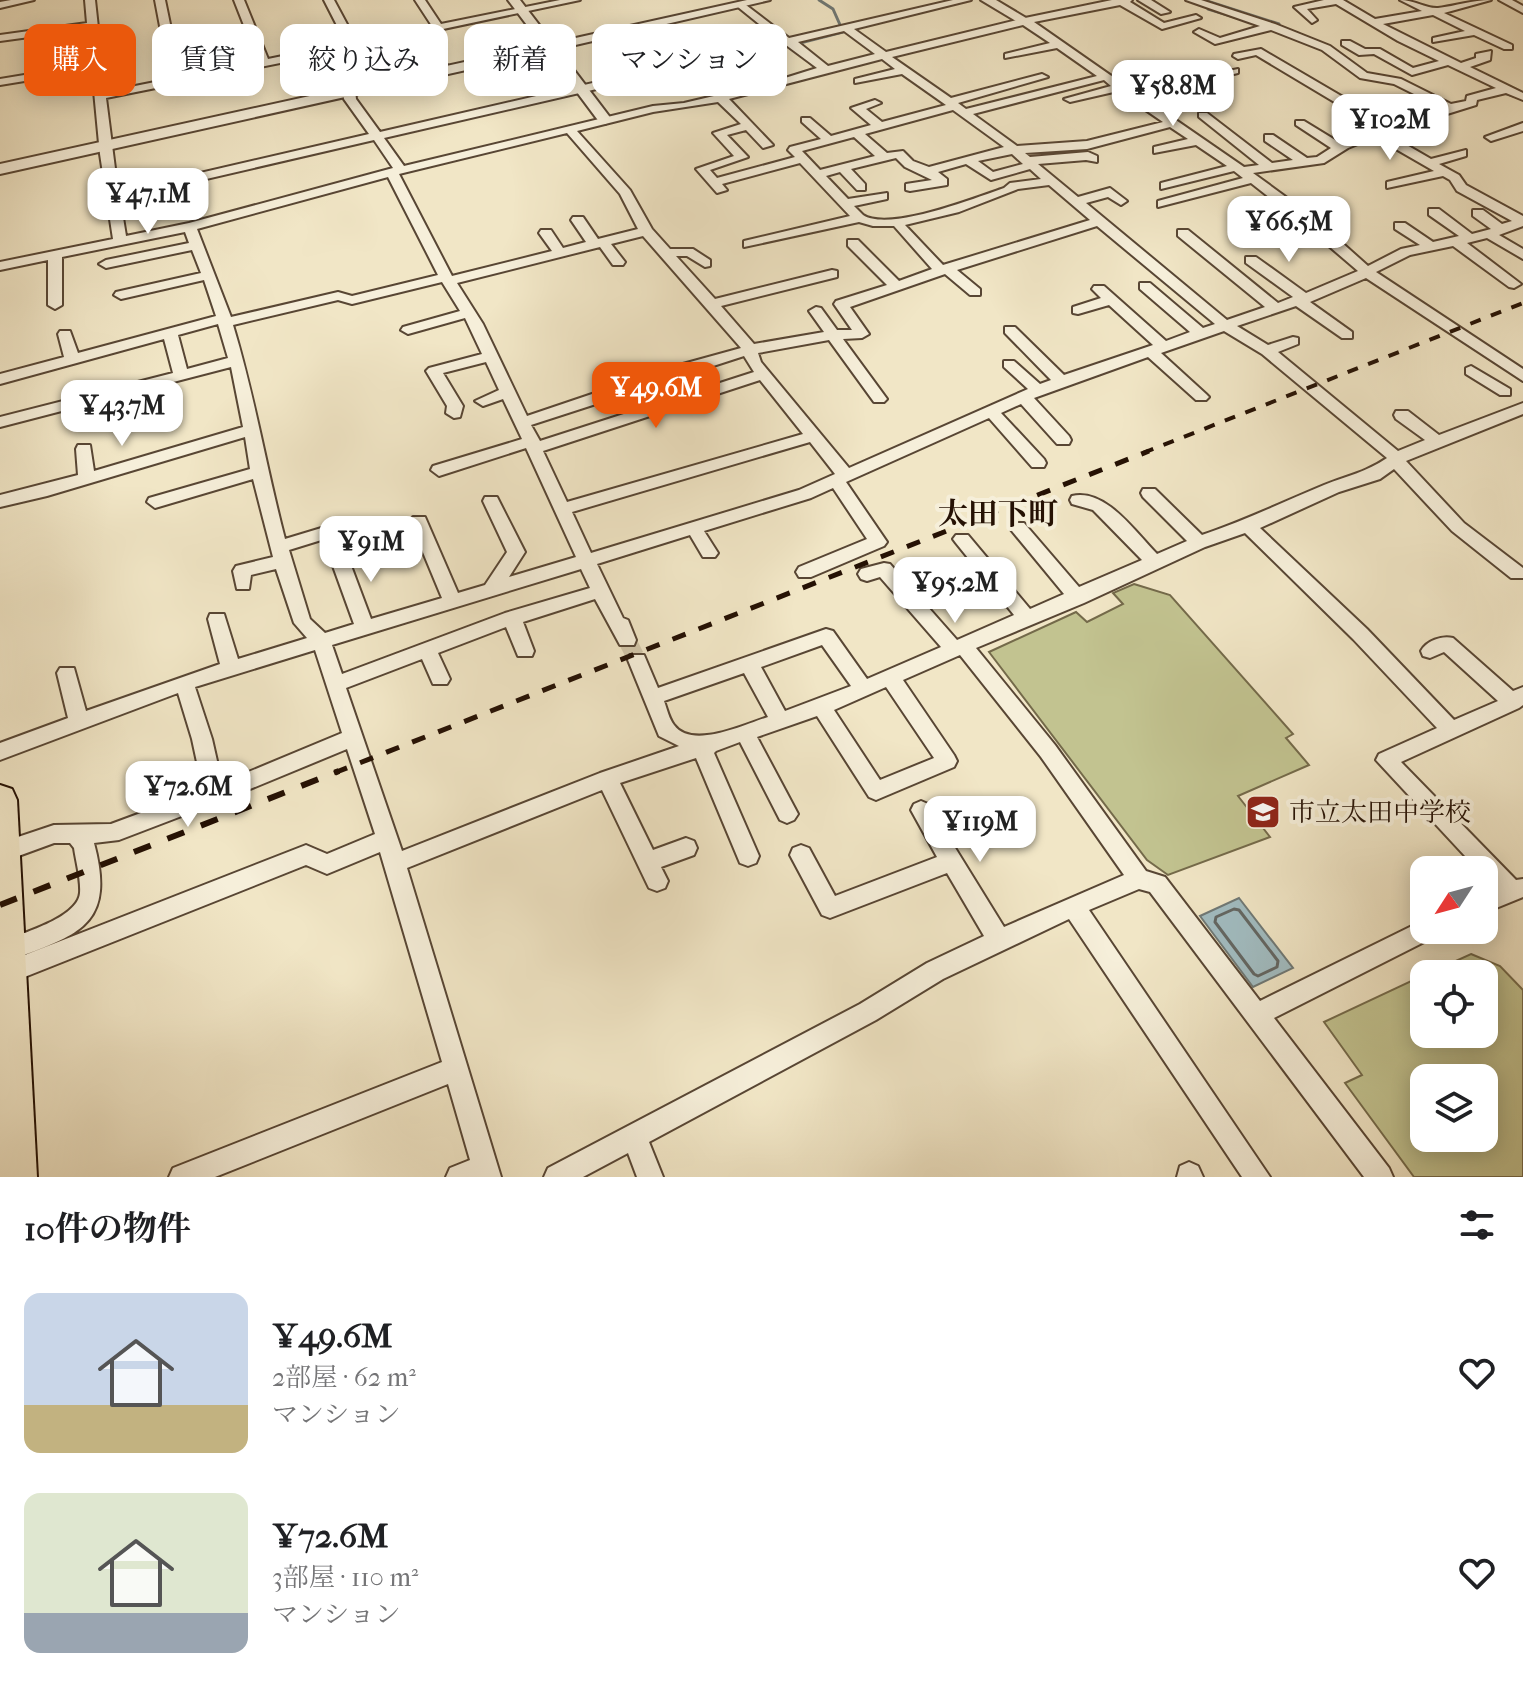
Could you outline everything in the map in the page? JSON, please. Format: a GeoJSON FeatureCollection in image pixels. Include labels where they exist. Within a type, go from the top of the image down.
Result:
{"type":"FeatureCollection","features":[{"type":"Feature","properties":{"kind":"highway"},"geometry":{"type":"LineString","coordinates":[[0,800],[15,1177]]}},
{"type":"Feature","properties":{"kind":"street"},"geometry":{"type":"LineString","coordinates":[[0,5],[29,0]]}},
{"type":"Feature","properties":{"kind":"street"},"geometry":{"type":"LineString","coordinates":[[90,0],[92,24]]}},
{"type":"Feature","properties":{"kind":"street"},"geometry":{"type":"LineString","coordinates":[[160,0],[165,24]]}},
{"type":"Feature","properties":{"kind":"street"},"geometry":{"type":"LineString","coordinates":[[239,0],[249,24]]}},
{"type":"Feature","properties":{"kind":"street"},"geometry":{"type":"LineString","coordinates":[[329,0],[342,24]]}},
{"type":"Feature","properties":{"kind":"street"},"geometry":{"type":"LineString","coordinates":[[420,0],[436,24]]}},
{"type":"Feature","properties":{"kind":"street"},"geometry":{"type":"LineString","coordinates":[[448,24],[518,5],[575,0]]}},
{"type":"Feature","properties":{"kind":"street"},"geometry":{"type":"LineString","coordinates":[[576,41],[764,0]]}},
{"type":"Feature","properties":{"kind":"street"},"geometry":{"type":"LineString","coordinates":[[789,42],[966,0]]}},
{"type":"Feature","properties":{"kind":"street"},"geometry":{"type":"LineString","coordinates":[[987,0],[1025,21],[1244,173],[1284,202],[1380,283],[1520,371],[1499,389],[1471,371]]}},
{"type":"Feature","properties":{"kind":"street"},"geometry":{"type":"LineString","coordinates":[[1048,0],[1065,12]]}},
{"type":"Feature","properties":{"kind":"street"},"geometry":{"type":"LineString","coordinates":[[106,264],[396,172],[605,120],[773,86],[791,78],[1025,21],[1124,0],[1162,26],[1196,18]]}},
{"type":"Feature","properties":{"kind":"street"},"geometry":{"type":"LineString","coordinates":[[1143,0],[1165,12]]}},
{"type":"Feature","properties":{"kind":"street"},"geometry":{"type":"LineString","coordinates":[[1191,0],[1277,28],[1326,48],[1364,76],[1397,81],[1450,108]]}},
{"type":"Feature","properties":{"kind":"street"},"geometry":{"type":"LineString","coordinates":[[1199,32],[1219,42],[1312,20],[1299,7],[1336,0],[1402,39],[1514,90],[1523,97]]}},
{"type":"Feature","properties":{"kind":"street"},"geometry":{"type":"LineString","coordinates":[[1405,0],[1508,47]]}},
{"type":"Feature","properties":{"kind":"street"},"geometry":{"type":"LineString","coordinates":[[1374,22],[1486,0]]}},
{"type":"Feature","properties":{"kind":"street"},"geometry":{"type":"LineString","coordinates":[[1504,0],[1523,10]]}},
{"type":"Feature","properties":{"kind":"street"},"geometry":{"type":"LineString","coordinates":[[518,5],[532,24]]}},
{"type":"Feature","properties":{"kind":"street"},"geometry":{"type":"LineString","coordinates":[[742,5],[826,70]]}},
{"type":"Feature","properties":{"kind":"street"},"geometry":{"type":"LineString","coordinates":[[1302,22],[1314,29]]}},
{"type":"Feature","properties":{"kind":"street"},"geometry":{"type":"LineString","coordinates":[[847,29],[1014,150],[1229,326],[1267,351],[1397,460],[1458,527],[1521,572]]}},
{"type":"Feature","properties":{"kind":"street"},"geometry":{"type":"LineString","coordinates":[[1437,40],[1474,32]]}},
{"type":"Feature","properties":{"kind":"street"},"geometry":{"type":"LineString","coordinates":[[0,38],[24,35]]}},
{"type":"Feature","properties":{"kind":"street"},"geometry":{"type":"LineString","coordinates":[[1346,43],[1363,53],[1376,51],[1412,72],[1486,58],[1480,56],[1487,53]]}},
{"type":"Feature","properties":{"kind":"street"},"geometry":{"type":"LineString","coordinates":[[1009,56],[1057,45]]}},
{"type":"Feature","properties":{"kind":"street"},"geometry":{"type":"LineString","coordinates":[[1238,56],[1257,51],[1455,178],[1461,188],[1523,221]]}},
{"type":"Feature","properties":{"kind":"street"},"geometry":{"type":"LineString","coordinates":[[264,63],[280,60]]}},
{"type":"Feature","properties":{"kind":"street"},"geometry":{"type":"LineString","coordinates":[[859,81],[903,70]]}},
{"type":"Feature","properties":{"kind":"street"},"geometry":{"type":"LineString","coordinates":[[1070,99],[1234,71]]}},
{"type":"Feature","properties":{"kind":"street"},"geometry":{"type":"LineString","coordinates":[[956,107],[1042,77]]}},
{"type":"Feature","properties":{"kind":"street"},"geometry":{"type":"LineString","coordinates":[[1052,181],[1014,186],[1008,191],[919,217],[871,224],[843,204],[794,150],[956,107],[1104,77]]}},
{"type":"Feature","properties":{"kind":"street"},"geometry":{"type":"LineString","coordinates":[[0,82],[24,78]]}},
{"type":"Feature","properties":{"kind":"street"},"geometry":{"type":"LineString","coordinates":[[1352,88],[1381,78]]}},
{"type":"Feature","properties":{"kind":"street"},"geometry":{"type":"LineString","coordinates":[[576,81],[605,120]]}},
{"type":"Feature","properties":{"kind":"street"},"geometry":{"type":"LineString","coordinates":[[113,197],[592,86]]}},
{"type":"Feature","properties":{"kind":"street"},"geometry":{"type":"LineString","coordinates":[[1163,204],[1268,166],[1320,160],[1381,130],[1472,103],[1471,98],[1514,90]]}},
{"type":"Feature","properties":{"kind":"street"},"geometry":{"type":"LineString","coordinates":[[101,96],[105,146],[120,241]]}},
{"type":"Feature","properties":{"kind":"street"},"geometry":{"type":"LineString","coordinates":[[0,169],[327,96]]}},
{"type":"Feature","properties":{"kind":"street"},"geometry":{"type":"LineString","coordinates":[[350,96],[377,136],[448,279],[491,356],[627,640]]}},
{"type":"Feature","properties":{"kind":"street"},"geometry":{"type":"LineString","coordinates":[[721,98],[767,145]]}},
{"type":"Feature","properties":{"kind":"street"},"geometry":{"type":"LineString","coordinates":[[875,103],[857,108],[881,127]]}},
{"type":"Feature","properties":{"kind":"street"},"geometry":{"type":"LineString","coordinates":[[1203,115],[1268,166]]}},
{"type":"Feature","properties":{"kind":"street"},"geometry":{"type":"LineString","coordinates":[[806,120],[830,141]]}},
{"type":"Feature","properties":{"kind":"street"},"geometry":{"type":"LineString","coordinates":[[928,171],[1014,150],[1087,145],[1171,123]]}},
{"type":"Feature","properties":{"kind":"street"},"geometry":{"type":"LineString","coordinates":[[1300,123],[1340,148]]}},
{"type":"Feature","properties":{"kind":"street"},"geometry":{"type":"LineString","coordinates":[[749,126],[719,133],[742,157],[702,169],[718,186],[803,159]]}},
{"type":"Feature","properties":{"kind":"street"},"geometry":{"type":"LineString","coordinates":[[1491,137],[1523,127]]}},
{"type":"Feature","properties":{"kind":"street"},"geometry":{"type":"LineString","coordinates":[[570,130],[626,193],[646,231],[749,350],[754,363],[813,436],[878,542],[805,572]]}},
{"type":"Feature","properties":{"kind":"street"},"geometry":{"type":"LineString","coordinates":[[858,134],[884,157]]}},
{"type":"Feature","properties":{"kind":"street"},"geometry":{"type":"LineString","coordinates":[[1269,138],[1304,162]]}},
{"type":"Feature","properties":{"kind":"street"},"geometry":{"type":"LineString","coordinates":[[1158,150],[1197,141]]}},
{"type":"Feature","properties":{"kind":"street"},"geometry":{"type":"LineString","coordinates":[[1429,163],[1462,153]]}},
{"type":"Feature","properties":{"kind":"street"},"geometry":{"type":"LineString","coordinates":[[818,174],[899,154],[909,164],[928,171],[943,182],[910,187]]}},
{"type":"Feature","properties":{"kind":"street"},"geometry":{"type":"LineString","coordinates":[[991,176],[1030,163],[1088,156],[1093,159]]}},
{"type":"Feature","properties":{"kind":"street"},"geometry":{"type":"LineString","coordinates":[[968,160],[1006,184]]}},
{"type":"Feature","properties":{"kind":"street"},"geometry":{"type":"LineString","coordinates":[[843,168],[861,187]]}},
{"type":"Feature","properties":{"kind":"street"},"geometry":{"type":"LineString","coordinates":[[1391,185],[1445,172]]}},
{"type":"Feature","properties":{"kind":"street"},"geometry":{"type":"LineString","coordinates":[[1165,186],[1244,173]]}},
{"type":"Feature","properties":{"kind":"street"},"geometry":{"type":"LineString","coordinates":[[1078,201],[1110,192],[1121,201]]}},
{"type":"Feature","properties":{"kind":"street"},"geometry":{"type":"LineString","coordinates":[[843,204],[883,196]]}},
{"type":"Feature","properties":{"kind":"street"},"geometry":{"type":"LineString","coordinates":[[1274,241],[1238,214],[1284,202]]}},
{"type":"Feature","properties":{"kind":"street"},"geometry":{"type":"LineString","coordinates":[[1434,212],[1514,284]]}},
{"type":"Feature","properties":{"kind":"street"},"geometry":{"type":"LineString","coordinates":[[1478,213],[1523,255]]}},
{"type":"Feature","properties":{"kind":"street"},"geometry":{"type":"LineString","coordinates":[[749,244],[859,218]]}},
{"type":"Feature","properties":{"kind":"street"},"geometry":{"type":"LineString","coordinates":[[578,220],[618,262]]}},
{"type":"Feature","properties":{"kind":"street"},"geometry":{"type":"LineString","coordinates":[[524,422],[749,350],[788,340],[862,334],[841,304],[1100,221]]}},
{"type":"Feature","properties":{"kind":"street"},"geometry":{"type":"LineString","coordinates":[[0,752],[184,683],[364,626],[695,530],[805,494],[1061,381],[1302,300],[1406,252],[1495,232],[1523,221]]}},
{"type":"Feature","properties":{"kind":"street"},"geometry":{"type":"LineString","coordinates":[[1400,226],[1432,247]]}},
{"type":"Feature","properties":{"kind":"street"},"geometry":{"type":"LineString","coordinates":[[900,227],[943,269],[975,292]]}},
{"type":"Feature","properties":{"kind":"street"},"geometry":{"type":"LineString","coordinates":[[0,379],[224,320],[338,296],[352,300],[646,231]]}},
{"type":"Feature","properties":{"kind":"street"},"geometry":{"type":"LineString","coordinates":[[546,233],[560,253]]}},
{"type":"Feature","properties":{"kind":"street"},"geometry":{"type":"LineString","coordinates":[[1183,233],[1277,309]]}},
{"type":"Feature","properties":{"kind":"street"},"geometry":{"type":"LineString","coordinates":[[0,266],[120,241],[193,236]]}},
{"type":"Feature","properties":{"kind":"street"},"geometry":{"type":"LineString","coordinates":[[193,236],[209,275],[236,361],[253,429],[259,472],[281,554],[303,623],[321,640],[395,863],[458,1068],[487,1172],[459,1177]]}},
{"type":"Feature","properties":{"kind":"street"},"geometry":{"type":"LineString","coordinates":[[853,243],[896,286]]}},
{"type":"Feature","properties":{"kind":"street"},"geometry":{"type":"LineString","coordinates":[[668,254],[684,250],[693,252],[705,263]]}},
{"type":"Feature","properties":{"kind":"street"},"geometry":{"type":"LineString","coordinates":[[55,253],[55,305]]}},
{"type":"Feature","properties":{"kind":"street"},"geometry":{"type":"LineString","coordinates":[[1251,260],[1347,335]]}},
{"type":"Feature","properties":{"kind":"street"},"geometry":{"type":"LineString","coordinates":[[712,304],[832,274]]}},
{"type":"Feature","properties":{"kind":"street"},"geometry":{"type":"LineString","coordinates":[[121,295],[209,275]]}},
{"type":"Feature","properties":{"kind":"street"},"geometry":{"type":"LineString","coordinates":[[1145,286],[1202,335]]}},
{"type":"Feature","properties":{"kind":"street"},"geometry":{"type":"LineString","coordinates":[[1099,289],[1201,397]]}},
{"type":"Feature","properties":{"kind":"street"},"geometry":{"type":"LineString","coordinates":[[1078,310],[1111,300]]}},
{"type":"Feature","properties":{"kind":"street"},"geometry":{"type":"LineString","coordinates":[[816,311],[879,399]]}},
{"type":"Feature","properties":{"kind":"street"},"geometry":{"type":"LineString","coordinates":[[408,330],[468,313]]}},
{"type":"Feature","properties":{"kind":"street"},"geometry":{"type":"LineString","coordinates":[[1010,330],[1061,381]]}},
{"type":"Feature","properties":{"kind":"street"},"geometry":{"type":"LineString","coordinates":[[170,333],[181,375]]}},
{"type":"Feature","properties":{"kind":"street"},"geometry":{"type":"LineString","coordinates":[[65,334],[72,360]]}},
{"type":"Feature","properties":{"kind":"street"},"geometry":{"type":"LineString","coordinates":[[1267,351],[1293,341]]}},
{"type":"Feature","properties":{"kind":"street"},"geometry":{"type":"LineString","coordinates":[[111,349],[113,368]]}},
{"type":"Feature","properties":{"kind":"street"},"geometry":{"type":"LineString","coordinates":[[454,413],[455,406],[434,371],[491,356]]}},
{"type":"Feature","properties":{"kind":"street"},"geometry":{"type":"LineString","coordinates":[[0,422],[236,361]]}},
{"type":"Feature","properties":{"kind":"street"},"geometry":{"type":"LineString","coordinates":[[1009,364],[1063,440]]}},
{"type":"Feature","properties":{"kind":"street"},"geometry":{"type":"LineString","coordinates":[[439,470],[764,374]]}},
{"type":"Feature","properties":{"kind":"street"},"geometry":{"type":"LineString","coordinates":[[483,401],[509,392]]}},
{"type":"Feature","properties":{"kind":"street"},"geometry":{"type":"LineString","coordinates":[[395,863],[607,779],[821,707],[1199,543],[1248,526],[1333,488],[1374,475],[1397,460],[1523,408]]}},
{"type":"Feature","properties":{"kind":"street"},"geometry":{"type":"LineString","coordinates":[[992,412],[1038,463]]}},
{"type":"Feature","properties":{"kind":"street"},"geometry":{"type":"LineString","coordinates":[[1402,415],[1438,442]]}},
{"type":"Feature","properties":{"kind":"street"},"geometry":{"type":"LineString","coordinates":[[0,501],[253,429]]}},
{"type":"Feature","properties":{"kind":"street"},"geometry":{"type":"LineString","coordinates":[[563,509],[813,436]]}},
{"type":"Feature","properties":{"kind":"street"},"geometry":{"type":"LineString","coordinates":[[84,449],[86,479]]}},
{"type":"Feature","properties":{"kind":"street"},"geometry":{"type":"LineString","coordinates":[[155,502],[259,472]]}},
{"type":"Feature","properties":{"kind":"street"},"geometry":{"type":"LineString","coordinates":[[1149,493],[1199,543]]}},
{"type":"Feature","properties":{"kind":"street"},"geometry":{"type":"LineString","coordinates":[[1078,500],[1099,506],[1155,563]]}},
{"type":"Feature","properties":{"kind":"street"},"geometry":{"type":"LineString","coordinates":[[491,501],[516,552],[491,590]]}},
{"type":"Feature","properties":{"kind":"street"},"geometry":{"type":"LineString","coordinates":[[419,521],[452,601]]}},
{"type":"Feature","properties":{"kind":"street"},"geometry":{"type":"LineString","coordinates":[[1248,526],[1360,634],[1452,731]]}},
{"type":"Feature","properties":{"kind":"street"},"geometry":{"type":"LineString","coordinates":[[1018,527],[1078,598]]}},
{"type":"Feature","properties":{"kind":"street"},"geometry":{"type":"LineString","coordinates":[[243,584],[242,571],[338,529]]}},
{"type":"Feature","properties":{"kind":"street"},"geometry":{"type":"LineString","coordinates":[[695,530],[709,553]]}},
{"type":"Feature","properties":{"kind":"street"},"geometry":{"type":"LineString","coordinates":[[962,539],[1028,619]]}},
{"type":"Feature","properties":{"kind":"street"},"geometry":{"type":"LineString","coordinates":[[345,559],[364,626]]}},
{"type":"Feature","properties":{"kind":"street"},"geometry":{"type":"LineString","coordinates":[[867,574],[884,569],[958,647],[1048,751],[1139,879]]}},
{"type":"Feature","properties":{"kind":"street"},"geometry":{"type":"LineString","coordinates":[[335,684],[512,618],[601,591]]}},
{"type":"Feature","properties":{"kind":"street"},"geometry":{"type":"LineString","coordinates":[[512,618],[525,651]]}},
{"type":"Feature","properties":{"kind":"street"},"geometry":{"type":"LineString","coordinates":[[217,619],[231,668]]}},
{"type":"Feature","properties":{"kind":"street"},"geometry":{"type":"LineString","coordinates":[[654,697],[826,636],[863,688]]}},
{"type":"Feature","properties":{"kind":"street"},"geometry":{"type":"LineString","coordinates":[[1430,651],[1446,643],[1517,698],[1386,760],[1518,889],[1498,897]]}},
{"type":"Feature","properties":{"kind":"street"},"geometry":{"type":"LineString","coordinates":[[427,649],[440,679]]}},
{"type":"Feature","properties":{"kind":"street"},"geometry":{"type":"LineString","coordinates":[[637,660],[666,730],[673,736],[705,748],[748,856]]}},
{"type":"Feature","properties":{"kind":"street"},"geometry":{"type":"LineString","coordinates":[[749,664],[781,721]]}},
{"type":"Feature","properties":{"kind":"street"},"geometry":{"type":"LineString","coordinates":[[67,673],[79,722]]}},
{"type":"Feature","properties":{"kind":"street"},"geometry":{"type":"LineString","coordinates":[[821,707],[876,791],[947,761],[890,677]]}},
{"type":"Feature","properties":{"kind":"street"},"geometry":{"type":"LineString","coordinates":[[184,683],[202,739],[214,795]]}},
{"type":"Feature","properties":{"kind":"street"},"geometry":{"type":"LineString","coordinates":[[746,734],[787,814]]}},
{"type":"Feature","properties":{"kind":"street"},"geometry":{"type":"LineString","coordinates":[[2,852],[54,834],[111,833],[214,795],[352,738]]}},
{"type":"Feature","properties":{"kind":"street"},"geometry":{"type":"LineString","coordinates":[[607,779],[653,871],[686,848]]}},
{"type":"Feature","properties":{"kind":"street"},"geometry":{"type":"LineString","coordinates":[[921,810],[1000,942]]}},
{"type":"Feature","properties":{"kind":"street"},"geometry":{"type":"LineString","coordinates":[[6,962],[84,913],[91,895],[84,845],[74,832]]}},
{"type":"Feature","properties":{"kind":"street"},"geometry":{"type":"LineString","coordinates":[[6,962],[306,855],[327,864],[387,839]]}},
{"type":"Feature","properties":{"kind":"street"},"geometry":{"type":"LineString","coordinates":[[801,855],[830,908],[952,861]]}},
{"type":"Feature","properties":{"kind":"street"},"geometry":{"type":"LineString","coordinates":[[557,1177],[868,1012],[935,971],[1073,906],[1139,879],[1157,884],[1380,1177]]}},
{"type":"Feature","properties":{"kind":"street"},"geometry":{"type":"LineString","coordinates":[[1073,906],[1257,1177]]}},
{"type":"Feature","properties":{"kind":"street"},"geometry":{"type":"LineString","coordinates":[[1256,1015],[1410,938]]}},
{"type":"Feature","properties":{"kind":"street"},"geometry":{"type":"LineString","coordinates":[[182,1177],[458,1068]]}},
{"type":"Feature","properties":{"kind":"street"},"geometry":{"type":"LineString","coordinates":[[635,1137],[650,1177]]}},
{"type":"Feature","properties":{"kind":"green space"},"geometry":{"type":"Polygon","coordinates":[[[1134,584],[1170,595],[1293,734],[1286,738],[1309,765],[1238,796],[1270,837],[1168,875],[1147,860],[989,652],[1076,612],[1087,622],[1123,604],[1113,593],[1134,584]]]}},
{"type":"Feature","properties":{"kind":"green space"},"geometry":{"type":"Polygon","coordinates":[[[1471,954],[1486,960],[1458,960],[1471,954]]]}},
{"type":"Feature","properties":{"kind":"green space"},"geometry":{"type":"Polygon","coordinates":[[[1500,966],[1523,990],[1523,1177],[1414,1177],[1345,1083],[1362,1075],[1324,1022],[1410,982],[1410,1048],[1498,1048],[1500,966]]]}},
{"type":"Feature","properties":{"kind":"water"},"geometry":{"type":"Polygon","coordinates":[[[1239,898],[1293,968],[1253,987],[1200,916],[1239,898]]]}},
{"type":"Feature","properties":{"kind":"waterway"},"geometry":{"type":"LineString","coordinates":[[819,0],[833,9],[841,27]]}},
{"type":"Feature","properties":{"kind":"waterway"},"geometry":{"type":"LineString","coordinates":[[1204,0],[1279,24]]}},
{"type":"Feature","properties":{"kind":"waterway"},"geometry":{"type":"LineString","coordinates":[[1208,9],[1254,23]]}},
{"type":"Feature","properties":{"kind":"waterway"},"geometry":{"type":"LineString","coordinates":[[800,43],[843,32]]}},
{"type":"Feature","properties":{"kind":"waterway"},"geometry":{"type":"LineString","coordinates":[[787,78],[816,68],[808,61]]}},
{"type":"Feature","properties":{"kind":"waterway"},"geometry":{"type":"LineString","coordinates":[[1480,99],[1504,93],[1523,99]]}},
{"type":"Feature","properties":{"kind":"tunnel"},"geometry":{"type":"LineString","coordinates":[[627,640],[637,660]]}},
{"type":"Feature","properties":{"kind":"railway"},"geometry":{"type":"LineString","coordinates":[[1143,453],[1523,303]]}},
{"type":"Feature","properties":{"kind":"railway"},"geometry":{"type":"LineString","coordinates":[[334,773],[1149,451]]}},
{"type":"Feature","properties":{"kind":"railway"},"geometry":{"type":"LineString","coordinates":[[0,905],[339,771]]}},
{"type":"Feature","properties":{"kind":"place","name":"市立太田中学校"},"geometry":{"type":"Point","coordinates":[1263,812]}},
{"type":"Feature","properties":{"kind":"district","name":"太田下町"},"geometry":{"type":"Point","coordinates":[998,514]}}]}
